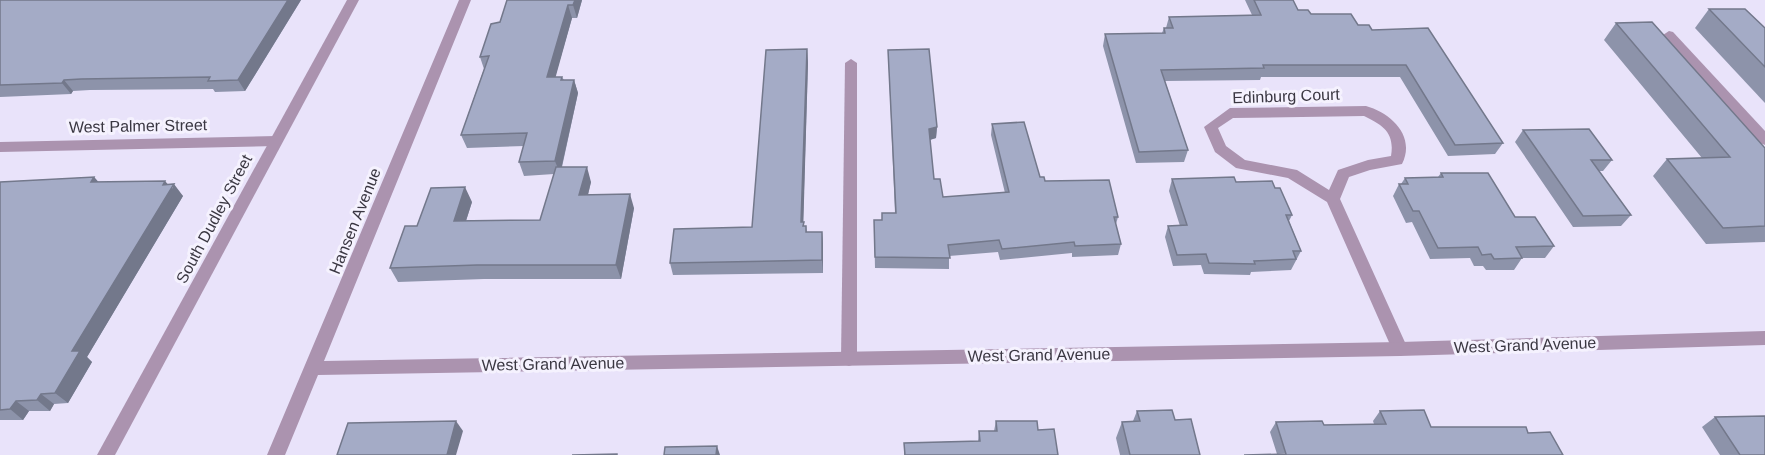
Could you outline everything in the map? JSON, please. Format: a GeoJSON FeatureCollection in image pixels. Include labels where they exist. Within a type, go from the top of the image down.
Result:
{"type":"FeatureCollection","features":[{"type":"Feature","properties":{"kind":"street","name":"South Dudley Street"},"geometry":{"type":"LineString","coordinates":[[106,455],[353,0]]}},
{"type":"Feature","properties":{"kind":"street","name":"Hansen Avenue"},"geometry":{"type":"LineString","coordinates":[[276,455],[465,0]]}},
{"type":"Feature","properties":{"kind":"street"},"geometry":{"type":"LineString","coordinates":[[1669,35],[1765,140]]}},
{"type":"Feature","properties":{"kind":"street"},"geometry":{"type":"LineString","coordinates":[[849,359],[851,63]]}},
{"type":"Feature","properties":{"kind":"street","name":"Edinburg Court"},"geometry":{"type":"LineString","coordinates":[[1366,111],[1388,122],[1400,144],[1397,160],[1368,165],[1343,174],[1333,199],[1292,174],[1240,164],[1220,149],[1211,127],[1230,113],[1366,111]]}},
{"type":"Feature","properties":{"kind":"street","name":"West Palmer Street"},"geometry":{"type":"LineString","coordinates":[[0,147],[276,141]]}},
{"type":"Feature","properties":{"kind":"street"},"geometry":{"type":"LineString","coordinates":[[1333,199],[1400,349]]}},
{"type":"Feature","properties":{"kind":"street","name":"West Grand Avenue"},"geometry":{"type":"LineString","coordinates":[[314,368],[1400,349],[1765,338]]}},
{"type":"Feature","properties":{"kind":"building"},"geometry":{"type":"Polygon","coordinates":[[[0,0],[288,0],[238,80],[208,81],[210,77],[81,79],[64,80],[62,83],[0,85],[0,0]]]}},
{"type":"Feature","properties":{"kind":"building"},"geometry":{"type":"Polygon","coordinates":[[[507,0],[575,0],[573,5],[568,5],[547,77],[574,80],[555,161],[519,162],[527,133],[461,135],[489,56],[480,57],[491,24],[500,22],[507,0]]]}},
{"type":"Feature","properties":{"kind":"building"},"geometry":{"type":"Polygon","coordinates":[[[1254,0],[1293,0],[1298,10],[1308,10],[1311,14],[1351,14],[1358,25],[1369,25],[1372,30],[1428,28],[1503,143],[1455,145],[1406,65],[1263,65],[1264,68],[1161,70],[1188,150],[1139,152],[1105,34],[1165,33],[1164,28],[1173,28],[1169,17],[1261,15],[1254,0]]]}},
{"type":"Feature","properties":{"kind":"building"},"geometry":{"type":"Polygon","coordinates":[[[1709,9],[1745,9],[1765,28],[1765,67],[1709,9]]]}},
{"type":"Feature","properties":{"kind":"building"},"geometry":{"type":"Polygon","coordinates":[[[1652,22],[1765,148],[1765,226],[1723,228],[1667,159],[1730,157],[1616,23],[1652,22]]]}},
{"type":"Feature","properties":{"kind":"building"},"geometry":{"type":"Polygon","coordinates":[[[807,49],[801,222],[804,222],[803,226],[806,226],[806,232],[822,232],[822,260],[670,263],[674,229],[752,227],[766,50],[807,49]]]}},
{"type":"Feature","properties":{"kind":"building"},"geometry":{"type":"Polygon","coordinates":[[[929,49],[937,127],[929,129],[934,179],[940,179],[943,197],[1009,192],[992,124],[1024,122],[1040,177],[1044,177],[1045,181],[1109,180],[1118,217],[1114,217],[1121,244],[1075,246],[1074,242],[1002,249],[999,240],[948,245],[950,258],[875,257],[874,220],[882,220],[882,213],[896,213],[888,50],[929,49]]]}},
{"type":"Feature","properties":{"kind":"building"},"geometry":{"type":"Polygon","coordinates":[[[1589,129],[1612,160],[1591,160],[1631,215],[1583,216],[1523,130],[1589,129]]]}},
{"type":"Feature","properties":{"kind":"building"},"geometry":{"type":"Polygon","coordinates":[[[556,167],[587,167],[579,195],[630,194],[616,265],[477,265],[390,268],[405,226],[417,226],[431,188],[465,187],[454,221],[540,220],[556,167]]]}},
{"type":"Feature","properties":{"kind":"building"},"geometry":{"type":"Polygon","coordinates":[[[1441,173],[1488,173],[1515,217],[1535,217],[1554,246],[1516,247],[1522,258],[1494,259],[1491,254],[1482,255],[1478,247],[1438,248],[1419,211],[1413,211],[1399,184],[1408,184],[1405,178],[1443,177],[1441,173]]]}},
{"type":"Feature","properties":{"kind":"building"},"geometry":{"type":"Polygon","coordinates":[[[94,177],[91,182],[165,181],[163,185],[174,184],[72,351],[80,351],[55,393],[41,394],[37,400],[16,401],[10,409],[0,410],[0,182],[94,177]]]}},
{"type":"Feature","properties":{"kind":"building"},"geometry":{"type":"Polygon","coordinates":[[[1234,177],[1236,182],[1272,181],[1275,188],[1280,188],[1292,215],[1286,215],[1301,251],[1293,251],[1296,259],[1254,261],[1255,264],[1209,263],[1206,254],[1177,255],[1168,226],[1187,225],[1172,179],[1234,177]]]}},
{"type":"Feature","properties":{"kind":"building"},"geometry":{"type":"Polygon","coordinates":[[[1172,410],[1175,420],[1191,419],[1200,455],[1130,455],[1122,422],[1140,421],[1137,411],[1172,410]]]}},
{"type":"Feature","properties":{"kind":"building"},"geometry":{"type":"Polygon","coordinates":[[[1424,410],[1431,427],[1526,427],[1528,433],[1550,432],[1563,455],[1244,455],[1286,454],[1276,422],[1322,421],[1324,425],[1386,424],[1380,411],[1424,410]]]}},
{"type":"Feature","properties":{"kind":"building"},"geometry":{"type":"Polygon","coordinates":[[[1765,416],[1765,455],[1740,455],[1715,417],[1765,416]]]}},
{"type":"Feature","properties":{"kind":"building"},"geometry":{"type":"Polygon","coordinates":[[[456,421],[447,455],[337,455],[348,423],[456,421]]]}},
{"type":"Feature","properties":{"kind":"building"},"geometry":{"type":"Polygon","coordinates":[[[996,421],[1037,421],[1038,430],[1054,429],[1058,455],[905,455],[904,443],[980,441],[979,431],[997,431],[996,421]]]}},
{"type":"Feature","properties":{"kind":"building"},"geometry":{"type":"Polygon","coordinates":[[[717,446],[716,455],[664,455],[665,447],[717,446]]]}}]}
